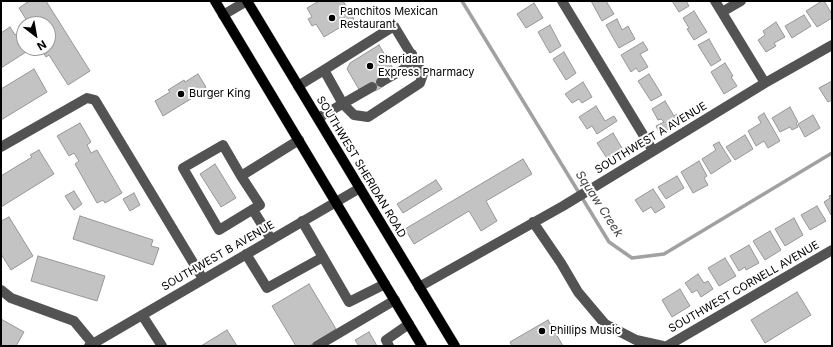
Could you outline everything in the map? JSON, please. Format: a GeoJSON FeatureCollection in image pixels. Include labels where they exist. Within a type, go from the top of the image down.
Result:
{"type":"FeatureCollection","features":[{"type":"Feature","properties":{"kind":"main road"},"geometry":{"type":"LineString","coordinates":[[215,1],[422,346]]}},
{"type":"Feature","properties":{"kind":"main road","name":"SOUTHWEST SHERIDAN ROAD"},"geometry":{"type":"LineString","coordinates":[[247,1],[455,346]]}},
{"type":"Feature","properties":{"kind":"street"},"geometry":{"type":"LineString","coordinates":[[223,15],[247,1]]}},
{"type":"Feature","properties":{"kind":"street"},"geometry":{"type":"LineString","coordinates":[[562,1],[653,151]]}},
{"type":"Feature","properties":{"kind":"street"},"geometry":{"type":"LineString","coordinates":[[715,1],[765,83]]}},
{"type":"Feature","properties":{"kind":"street"},"geometry":{"type":"LineString","coordinates":[[722,12],[741,1]]}},
{"type":"Feature","properties":{"kind":"street"},"geometry":{"type":"LineString","coordinates":[[298,86],[394,26],[423,74],[420,83],[368,117],[354,115],[343,104],[324,70]]}},
{"type":"Feature","properties":{"kind":"street","name":"SOUTHWEST A AVENUE"},"geometry":{"type":"LineString","coordinates":[[419,287],[563,206],[765,83],[832,45]]}},
{"type":"Feature","properties":{"kind":"street"},"geometry":{"type":"LineString","coordinates":[[318,118],[404,69],[412,54]]}},
{"type":"Feature","properties":{"kind":"street"},"geometry":{"type":"LineString","coordinates":[[1,147],[86,98],[95,100],[203,279]]}},
{"type":"Feature","properties":{"kind":"street"},"geometry":{"type":"LineString","coordinates":[[241,176],[299,140]]}},
{"type":"Feature","properties":{"kind":"street"},"geometry":{"type":"LineString","coordinates":[[223,145],[241,176],[260,205],[219,230],[183,168],[223,145]]}},
{"type":"Feature","properties":{"kind":"street","name":"SOUTHWEST B AVENUE"},"geometry":{"type":"LineString","coordinates":[[91,345],[360,188]]}},
{"type":"Feature","properties":{"kind":"street"},"geometry":{"type":"LineString","coordinates":[[253,210],[271,239]]}},
{"type":"Feature","properties":{"kind":"street"},"geometry":{"type":"LineString","coordinates":[[302,221],[349,302],[385,284]]}},
{"type":"Feature","properties":{"kind":"street","name":"SOUTHWEST CORNELL AVENUE"},"geometry":{"type":"LineString","coordinates":[[533,222],[578,292],[605,324],[636,340],[663,346]]}},
{"type":"Feature","properties":{"kind":"street","name":"SOUTHWEST CORNELL AVENUE"},"geometry":{"type":"LineString","coordinates":[[668,346],[832,250]]}},
{"type":"Feature","properties":{"kind":"street"},"geometry":{"type":"LineString","coordinates":[[246,254],[267,288],[323,257]]}},
{"type":"Feature","properties":{"kind":"street"},"geometry":{"type":"LineString","coordinates":[[1,290],[11,298],[74,321],[91,345]]}},
{"type":"Feature","properties":{"kind":"street"},"geometry":{"type":"LineString","coordinates":[[317,346],[395,300]]}},
{"type":"Feature","properties":{"kind":"street"},"geometry":{"type":"LineString","coordinates":[[142,315],[162,346]]}},
{"type":"Feature","properties":{"kind":"street"},"geometry":{"type":"LineString","coordinates":[[389,346],[386,340],[409,324]]}},
{"type":"Feature","properties":{"kind":"building"},"geometry":{"type":"Polygon","coordinates":[[[29,1],[46,1],[55,16],[24,16],[19,8],[29,1]]]}},
{"type":"Feature","properties":{"kind":"building","name":"Panchitos Mexican Restaurant"},"geometry":{"type":"Polygon","coordinates":[[[319,1],[343,1],[354,19],[324,37],[316,24],[312,26],[308,19],[312,17],[307,8],[319,1]]]}},
{"type":"Feature","properties":{"kind":"building"},"geometry":{"type":"Polygon","coordinates":[[[591,1],[606,1],[614,14],[602,21],[591,1]]]}},
{"type":"Feature","properties":{"kind":"building"},"geometry":{"type":"Polygon","coordinates":[[[672,1],[686,1],[689,6],[679,12],[672,1]]]}},
{"type":"Feature","properties":{"kind":"building"},"geometry":{"type":"Polygon","coordinates":[[[824,1],[832,14],[832,18],[817,27],[806,11],[824,1]]]}},
{"type":"Feature","properties":{"kind":"building"},"geometry":{"type":"Polygon","coordinates":[[[534,3],[543,18],[526,28],[517,14],[534,3]]]}},
{"type":"Feature","properties":{"kind":"building"},"geometry":{"type":"Polygon","coordinates":[[[694,11],[707,32],[694,40],[687,29],[689,28],[683,18],[694,11]]]}},
{"type":"Feature","properties":{"kind":"building"},"geometry":{"type":"Polygon","coordinates":[[[804,15],[811,26],[792,38],[785,26],[804,15]]]}},
{"type":"Feature","properties":{"kind":"building"},"geometry":{"type":"Polygon","coordinates":[[[56,17],[90,71],[68,85],[50,56],[56,56],[56,17]]]}},
{"type":"Feature","properties":{"kind":"building"},"geometry":{"type":"Polygon","coordinates":[[[617,19],[622,30],[628,26],[635,39],[619,48],[606,25],[617,19]]]}},
{"type":"Feature","properties":{"kind":"building"},"geometry":{"type":"Polygon","coordinates":[[[776,22],[785,37],[774,43],[776,46],[766,52],[758,40],[765,35],[763,31],[776,22]]]}},
{"type":"Feature","properties":{"kind":"building"},"geometry":{"type":"Polygon","coordinates":[[[550,25],[561,46],[550,53],[538,32],[550,25]]]}},
{"type":"Feature","properties":{"kind":"building"},"geometry":{"type":"Polygon","coordinates":[[[10,27],[15,35],[16,34],[16,56],[20,56],[1,68],[1,33],[10,27]]]}},
{"type":"Feature","properties":{"kind":"building"},"geometry":{"type":"Polygon","coordinates":[[[709,39],[721,60],[711,66],[698,45],[709,39]]]}},
{"type":"Feature","properties":{"kind":"building"},"geometry":{"type":"Polygon","coordinates":[[[643,42],[648,50],[640,54],[648,67],[639,72],[636,68],[631,72],[621,55],[643,42]]]}},
{"type":"Feature","properties":{"kind":"building","name":"Sheridan Express Pharmacy"},"geometry":{"type":"Polygon","coordinates":[[[379,45],[394,70],[384,86],[375,91],[371,84],[360,91],[347,69],[350,63],[379,45]]]}},
{"type":"Feature","properties":{"kind":"building"},"geometry":{"type":"Polygon","coordinates":[[[564,52],[576,73],[566,80],[553,59],[564,52]]]}},
{"type":"Feature","properties":{"kind":"building"},"geometry":{"type":"Polygon","coordinates":[[[725,63],[737,86],[724,94],[711,72],[725,63]]]}},
{"type":"Feature","properties":{"kind":"building"},"geometry":{"type":"Polygon","coordinates":[[[34,69],[47,92],[1,120],[1,89],[34,69]]]}},
{"type":"Feature","properties":{"kind":"building","name":"Burger King"},"geometry":{"type":"Polygon","coordinates":[[[198,74],[206,87],[193,95],[194,97],[163,116],[155,101],[170,92],[168,90],[184,80],[185,82],[198,74]]]}},
{"type":"Feature","properties":{"kind":"building"},"geometry":{"type":"Polygon","coordinates":[[[649,74],[662,95],[651,101],[638,81],[649,74]]]}},
{"type":"Feature","properties":{"kind":"building"},"geometry":{"type":"Polygon","coordinates":[[[832,81],[832,100],[828,102],[819,88],[832,81]]]}},
{"type":"Feature","properties":{"kind":"building"},"geometry":{"type":"Polygon","coordinates":[[[583,82],[592,97],[582,103],[579,99],[572,103],[565,94],[583,82]]]}},
{"type":"Feature","properties":{"kind":"building"},"geometry":{"type":"Polygon","coordinates":[[[665,101],[674,116],[677,114],[681,121],[660,134],[656,126],[664,122],[661,119],[658,120],[652,109],[665,101]]]}},
{"type":"Feature","properties":{"kind":"building"},"geometry":{"type":"Polygon","coordinates":[[[596,106],[605,121],[614,116],[617,121],[597,134],[592,126],[587,129],[579,117],[596,106]]]}},
{"type":"Feature","properties":{"kind":"building"},"geometry":{"type":"Polygon","coordinates":[[[790,107],[798,122],[796,123],[798,127],[792,130],[790,127],[780,132],[772,118],[790,107]]]}},
{"type":"Feature","properties":{"kind":"building"},"geometry":{"type":"Polygon","coordinates":[[[764,113],[780,141],[768,148],[764,141],[756,146],[748,131],[761,123],[758,117],[764,113]]]}},
{"type":"Feature","properties":{"kind":"building"},"geometry":{"type":"Polygon","coordinates":[[[813,115],[820,128],[805,137],[798,124],[813,115]]]}},
{"type":"Feature","properties":{"kind":"building"},"geometry":{"type":"Polygon","coordinates":[[[80,123],[91,142],[87,145],[91,153],[97,150],[122,193],[105,203],[103,200],[97,203],[75,164],[79,161],[74,153],[69,156],[57,136],[80,123]]]}},
{"type":"Feature","properties":{"kind":"building"},"geometry":{"type":"Polygon","coordinates":[[[613,133],[625,153],[610,163],[597,143],[613,133]]]}},
{"type":"Feature","properties":{"kind":"building"},"geometry":{"type":"Polygon","coordinates":[[[745,135],[753,149],[735,160],[726,147],[745,135]]]}},
{"type":"Feature","properties":{"kind":"building"},"geometry":{"type":"Polygon","coordinates":[[[719,142],[731,161],[711,174],[702,159],[716,150],[713,145],[719,142]]]}},
{"type":"Feature","properties":{"kind":"building"},"geometry":{"type":"Polygon","coordinates":[[[39,150],[54,174],[1,207],[1,176],[32,157],[30,155],[39,150]]]}},
{"type":"Feature","properties":{"kind":"building"},"geometry":{"type":"Polygon","coordinates":[[[523,159],[532,174],[486,201],[497,221],[481,231],[469,211],[414,244],[405,229],[523,159]]]}},
{"type":"Feature","properties":{"kind":"building"},"geometry":{"type":"Polygon","coordinates":[[[699,161],[707,176],[704,178],[708,185],[693,193],[681,172],[699,161]]]}},
{"type":"Feature","properties":{"kind":"building"},"geometry":{"type":"Polygon","coordinates":[[[215,164],[236,198],[221,207],[200,174],[215,164]]]}},
{"type":"Feature","properties":{"kind":"building"},"geometry":{"type":"Polygon","coordinates":[[[677,176],[684,188],[666,199],[658,187],[677,176]]]}},
{"type":"Feature","properties":{"kind":"building"},"geometry":{"type":"Polygon","coordinates":[[[436,180],[442,189],[403,213],[397,204],[436,180]]]}},
{"type":"Feature","properties":{"kind":"building"},"geometry":{"type":"Polygon","coordinates":[[[653,189],[665,207],[655,213],[651,207],[643,212],[635,200],[653,189]]]}},
{"type":"Feature","properties":{"kind":"building"},"geometry":{"type":"Polygon","coordinates":[[[74,191],[82,204],[74,210],[65,196],[74,191]]]}},
{"type":"Feature","properties":{"kind":"building"},"geometry":{"type":"Polygon","coordinates":[[[134,193],[140,205],[130,211],[123,199],[134,193]]]}},
{"type":"Feature","properties":{"kind":"building"},"geometry":{"type":"Polygon","coordinates":[[[832,195],[831,215],[824,202],[830,198],[829,196],[832,195]]]}},
{"type":"Feature","properties":{"kind":"building"},"geometry":{"type":"Polygon","coordinates":[[[817,206],[826,221],[810,230],[801,215],[817,206]]]}},
{"type":"Feature","properties":{"kind":"building"},"geometry":{"type":"Polygon","coordinates":[[[80,216],[153,240],[151,246],[159,248],[153,265],[73,239],[80,216]]]}},
{"type":"Feature","properties":{"kind":"building"},"geometry":{"type":"Polygon","coordinates":[[[9,217],[33,256],[11,270],[1,254],[1,221],[9,217]]]}},
{"type":"Feature","properties":{"kind":"building"},"geometry":{"type":"Polygon","coordinates":[[[794,218],[803,235],[785,246],[775,229],[794,218]]]}},
{"type":"Feature","properties":{"kind":"building"},"geometry":{"type":"Polygon","coordinates":[[[770,231],[781,250],[765,260],[753,241],[770,231]]]}},
{"type":"Feature","properties":{"kind":"building"},"geometry":{"type":"Polygon","coordinates":[[[749,245],[759,263],[746,270],[745,267],[739,271],[730,256],[749,245]]]}},
{"type":"Feature","properties":{"kind":"building"},"geometry":{"type":"Polygon","coordinates":[[[38,256],[105,276],[97,301],[31,281],[38,256]]]}},
{"type":"Feature","properties":{"kind":"building"},"geometry":{"type":"Polygon","coordinates":[[[725,258],[736,276],[719,286],[708,268],[725,258]]]}},
{"type":"Feature","properties":{"kind":"building"},"geometry":{"type":"Polygon","coordinates":[[[698,274],[704,283],[708,281],[713,289],[701,297],[697,290],[692,293],[685,283],[698,274]]]}},
{"type":"Feature","properties":{"kind":"building"},"geometry":{"type":"Polygon","coordinates":[[[309,284],[336,329],[309,346],[296,346],[272,306],[309,284]]]}},
{"type":"Feature","properties":{"kind":"building"},"geometry":{"type":"Polygon","coordinates":[[[680,289],[690,306],[672,317],[662,300],[680,289]]]}},
{"type":"Feature","properties":{"kind":"building"},"geometry":{"type":"Polygon","coordinates":[[[797,292],[811,315],[765,343],[751,320],[797,292]]]}},
{"type":"Feature","properties":{"kind":"building"},"geometry":{"type":"Polygon","coordinates":[[[1,319],[24,332],[16,346],[1,346],[1,319]]]}},
{"type":"Feature","properties":{"kind":"building","name":"Phillips Music"},"geometry":{"type":"Polygon","coordinates":[[[548,320],[563,346],[512,346],[510,342],[548,320]]]}},
{"type":"Feature","properties":{"kind":"building"},"geometry":{"type":"Polygon","coordinates":[[[227,330],[237,346],[201,346],[227,330]]]}},
{"type":"Feature","properties":{"kind":"building"},"geometry":{"type":"Polygon","coordinates":[[[369,332],[377,346],[359,346],[355,340],[369,332]]]}},
{"type":"Feature","properties":{"kind":"waterway","name":"Squaw Creek"},"geometry":{"type":"LineString","coordinates":[[462,1],[609,242],[632,258],[664,254],[832,153]]}},
{"type":"Feature","properties":{"kind":"place","name":"Panchitos Mexican Restaurant"},"geometry":{"type":"Point","coordinates":[332,18]}},
{"type":"Feature","properties":{"kind":"place","name":"Sheridan Express Pharmacy"},"geometry":{"type":"Point","coordinates":[370,66]}},
{"type":"Feature","properties":{"kind":"place","name":"Burger King"},"geometry":{"type":"Point","coordinates":[181,94]}},
{"type":"Feature","properties":{"kind":"place","name":"Phillips Music"},"geometry":{"type":"Point","coordinates":[542,331]}}]}
